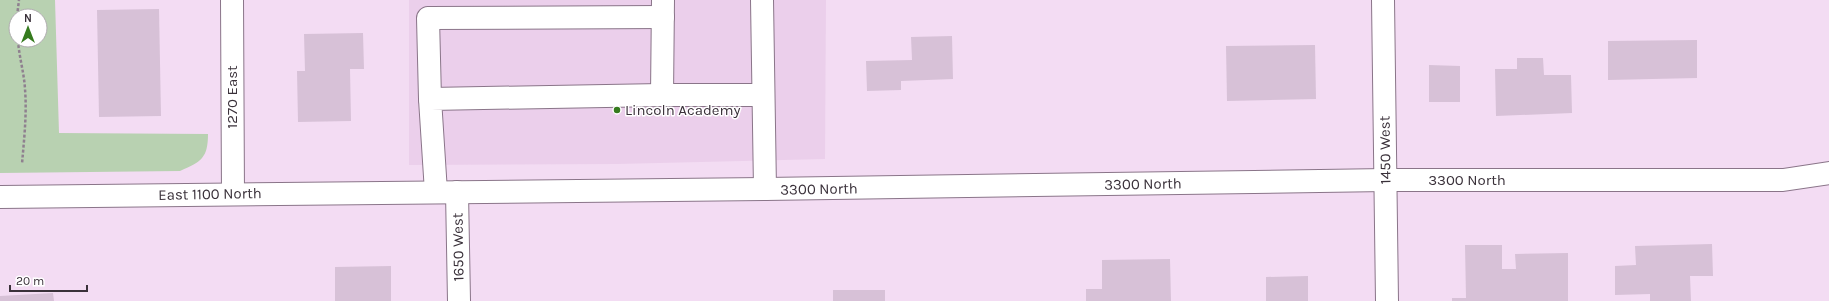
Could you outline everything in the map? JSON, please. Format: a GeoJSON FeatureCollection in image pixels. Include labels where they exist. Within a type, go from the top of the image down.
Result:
{"type":"FeatureCollection","features":[{"type":"Feature","properties":{"kind":"street","name":"1270 East"},"geometry":{"type":"LineString","coordinates":[[232,0],[232,194]]}},
{"type":"Feature","properties":{"kind":"street"},"geometry":{"type":"LineString","coordinates":[[762,0],[765,190]]}},
{"type":"Feature","properties":{"kind":"street","name":"1450 West"},"geometry":{"type":"LineString","coordinates":[[1383,0],[1387,301]]}},
{"type":"Feature","properties":{"kind":"street"},"geometry":{"type":"LineString","coordinates":[[428,9],[663,8],[662,95]]}},
{"type":"Feature","properties":{"kind":"street","name":"1650 West"},"geometry":{"type":"LineString","coordinates":[[428,9],[430,99],[437,192],[459,301]]}},
{"type":"Feature","properties":{"kind":"street"},"geometry":{"type":"LineString","coordinates":[[430,99],[662,95],[764,95]]}},
{"type":"Feature","properties":{"kind":"street","name":"3300 North"},"geometry":{"type":"LineString","coordinates":[[437,192],[765,190],[1386,180],[1783,180],[1829,173]]}},
{"type":"Feature","properties":{"kind":"street","name":"East 1100 North"},"geometry":{"type":"LineString","coordinates":[[0,197],[437,192]]}},
{"type":"Feature","properties":{"kind":"path"},"geometry":{"type":"LineString","coordinates":[[19,48],[24,68],[26,91],[22,164]]}},
{"type":"Feature","properties":{"kind":"shaded area","name":"Lincoln Academy"},"geometry":{"type":"Polygon","coordinates":[[[409,0],[826,0],[825,159],[617,164],[409,165],[409,0]]]}},
{"type":"Feature","properties":{"kind":"green space"},"geometry":{"type":"Polygon","coordinates":[[[0,0],[55,0],[59,133],[208,134],[207,149],[202,158],[193,165],[180,171],[0,173],[0,0]]]}},
{"type":"Feature","properties":{"kind":"building"},"geometry":{"type":"Polygon","coordinates":[[[159,9],[161,116],[99,117],[97,10],[159,9]]]}},
{"type":"Feature","properties":{"kind":"building"},"geometry":{"type":"Polygon","coordinates":[[[363,33],[364,69],[350,69],[351,121],[298,122],[297,71],[305,71],[304,34],[363,33]]]}},
{"type":"Feature","properties":{"kind":"building"},"geometry":{"type":"Polygon","coordinates":[[[952,36],[953,79],[901,81],[901,90],[867,91],[866,61],[912,60],[911,37],[952,36]]]}},
{"type":"Feature","properties":{"kind":"building"},"geometry":{"type":"Polygon","coordinates":[[[1697,40],[1697,78],[1608,80],[1608,41],[1697,40]]]}},
{"type":"Feature","properties":{"kind":"building"},"geometry":{"type":"Polygon","coordinates":[[[1315,45],[1316,99],[1227,101],[1226,46],[1315,45]]]}},
{"type":"Feature","properties":{"kind":"building"},"geometry":{"type":"Polygon","coordinates":[[[1517,58],[1543,58],[1544,75],[1571,75],[1572,113],[1496,116],[1495,69],[1517,69],[1517,58]]]}},
{"type":"Feature","properties":{"kind":"building"},"geometry":{"type":"Polygon","coordinates":[[[1429,65],[1460,66],[1460,102],[1429,102],[1429,65]]]}},
{"type":"Feature","properties":{"kind":"building"},"geometry":{"type":"Polygon","coordinates":[[[1712,244],[1713,276],[1690,276],[1691,301],[1650,301],[1650,294],[1615,295],[1615,266],[1636,265],[1635,246],[1712,244]]]}},
{"type":"Feature","properties":{"kind":"building"},"geometry":{"type":"Polygon","coordinates":[[[1465,245],[1502,245],[1502,269],[1516,269],[1515,254],[1568,253],[1568,301],[1452,301],[1452,298],[1466,298],[1465,245]]]}},
{"type":"Feature","properties":{"kind":"building"},"geometry":{"type":"Polygon","coordinates":[[[1170,259],[1171,301],[1086,301],[1086,289],[1102,289],[1102,260],[1170,259]]]}},
{"type":"Feature","properties":{"kind":"building"},"geometry":{"type":"Polygon","coordinates":[[[391,266],[391,301],[335,301],[335,267],[391,266]]]}},
{"type":"Feature","properties":{"kind":"building"},"geometry":{"type":"Polygon","coordinates":[[[1308,276],[1308,301],[1266,301],[1266,277],[1308,276]]]}},
{"type":"Feature","properties":{"kind":"building"},"geometry":{"type":"Polygon","coordinates":[[[833,290],[885,290],[885,301],[833,301],[833,290]]]}},
{"type":"Feature","properties":{"kind":"building"},"geometry":{"type":"Polygon","coordinates":[[[53,293],[54,301],[0,301],[0,296],[53,293]]]}},
{"type":"Feature","properties":{"kind":"place","name":"Lincoln Academy"},"geometry":{"type":"Point","coordinates":[617,110]}}]}
